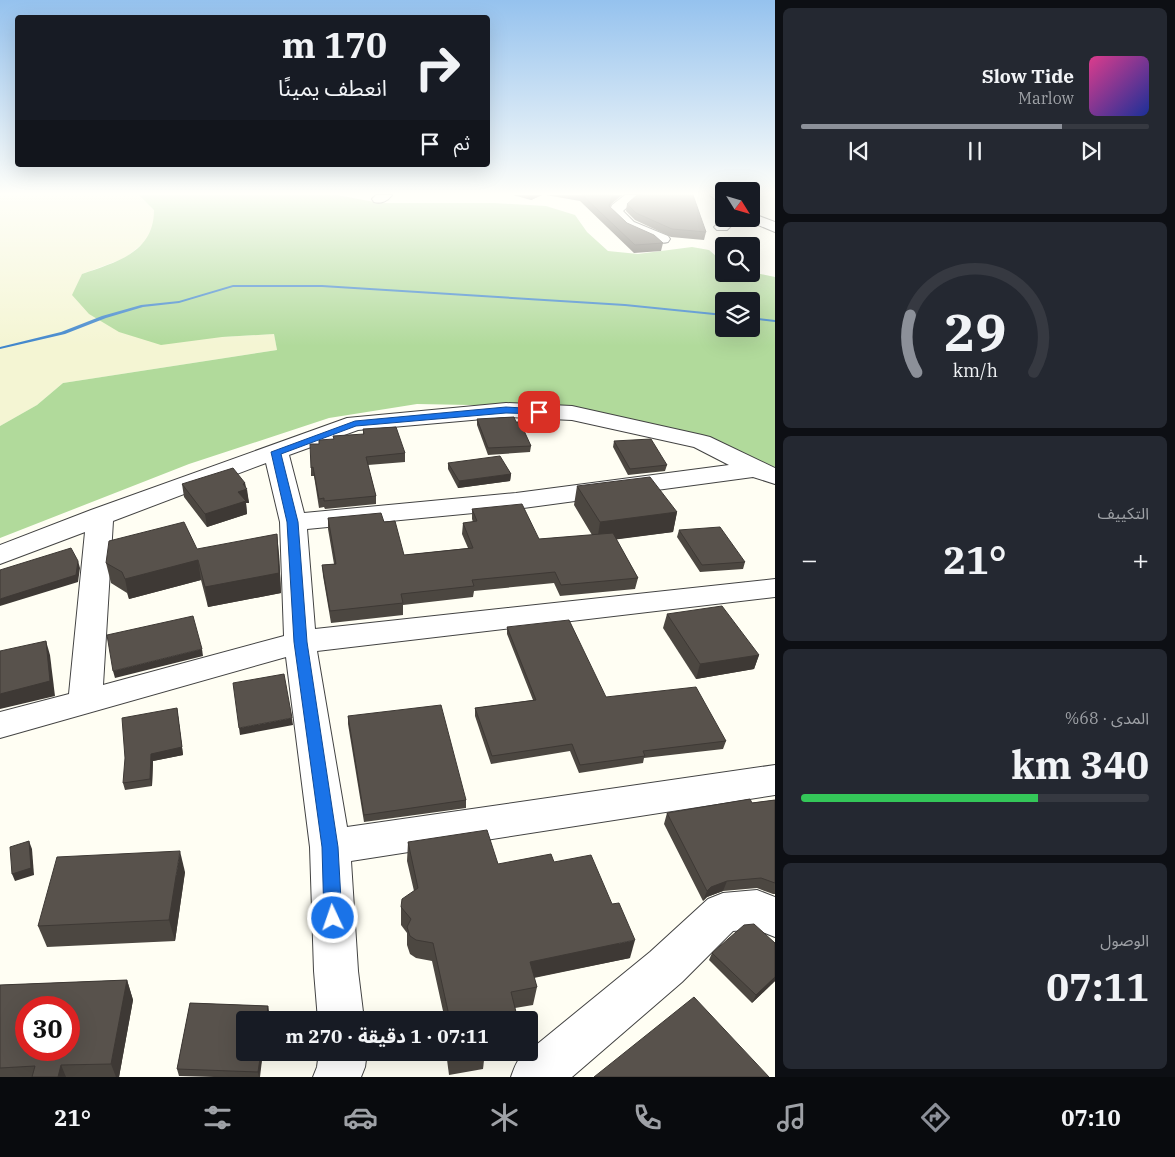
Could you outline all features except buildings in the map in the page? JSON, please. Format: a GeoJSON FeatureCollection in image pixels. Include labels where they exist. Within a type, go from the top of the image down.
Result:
{"type":"FeatureCollection","features":[{"type":"Feature","properties":{"kind":"street"},"geometry":{"type":"LineString","coordinates":[[0,555],[100,516],[355,423],[506,410],[572,413],[702,442],[765,473]]}},
{"type":"Feature","properties":{"kind":"street"},"geometry":{"type":"LineString","coordinates":[[276,452],[293,522],[300,642],[330,847],[336,971],[340,1011]]}},
{"type":"Feature","properties":{"kind":"street"},"geometry":{"type":"LineString","coordinates":[[293,522],[516,501],[765,473]]}},
{"type":"Feature","properties":{"kind":"street"},"geometry":{"type":"LineString","coordinates":[[84,703],[100,516]]}},
{"type":"Feature","properties":{"kind":"street"},"geometry":{"type":"LineString","coordinates":[[0,725],[300,642],[775,588]]}},
{"type":"Feature","properties":{"kind":"street"},"geometry":{"type":"LineString","coordinates":[[330,847],[775,780]]}},
{"type":"Feature","properties":{"kind":"street"},"geometry":{"type":"LineString","coordinates":[[535,1077],[666,967],[723,913],[757,909],[775,917]]}},
{"type":"Feature","properties":{"kind":"street"},"geometry":{"type":"LineString","coordinates":[[337,1077],[342,1061]]}},
{"type":"Feature","properties":{"kind":"green space"},"geometry":{"type":"Polygon","coordinates":[[[0,245],[141,245],[125,258],[82,274],[222,337],[274,334],[277,350],[63,383],[37,405],[0,426],[0,245]]]}},
{"type":"Feature","properties":{"kind":"green space"},"geometry":{"type":"Polygon","coordinates":[[[141,245],[602,245],[608,251],[638,254],[692,247],[709,250],[715,255],[715,282],[760,282],[760,274],[775,277],[775,467],[723,448],[518,406],[417,404],[329,418],[189,464],[0,538],[0,426],[37,405],[63,383],[277,350],[274,334],[222,337],[161,345],[119,332],[89,314],[72,295],[82,274],[131,254],[141,245]]]}},
{"type":"Feature","properties":{"kind":"waterway"},"geometry":{"type":"LineString","coordinates":[[0,348],[63,333],[104,317],[143,306],[179,302],[233,286],[322,286],[625,305],[715,314]]}},
{"type":"Feature","properties":{"kind":"waterway"},"geometry":{"type":"LineString","coordinates":[[760,319],[775,321]]}},
{"type":"Feature","properties":{"kind":"route"},"geometry":{"type":"LineString","coordinates":[[333,918],[330,847],[300,642],[293,522],[276,452],[355,423],[506,410],[539,412]]}}]}
